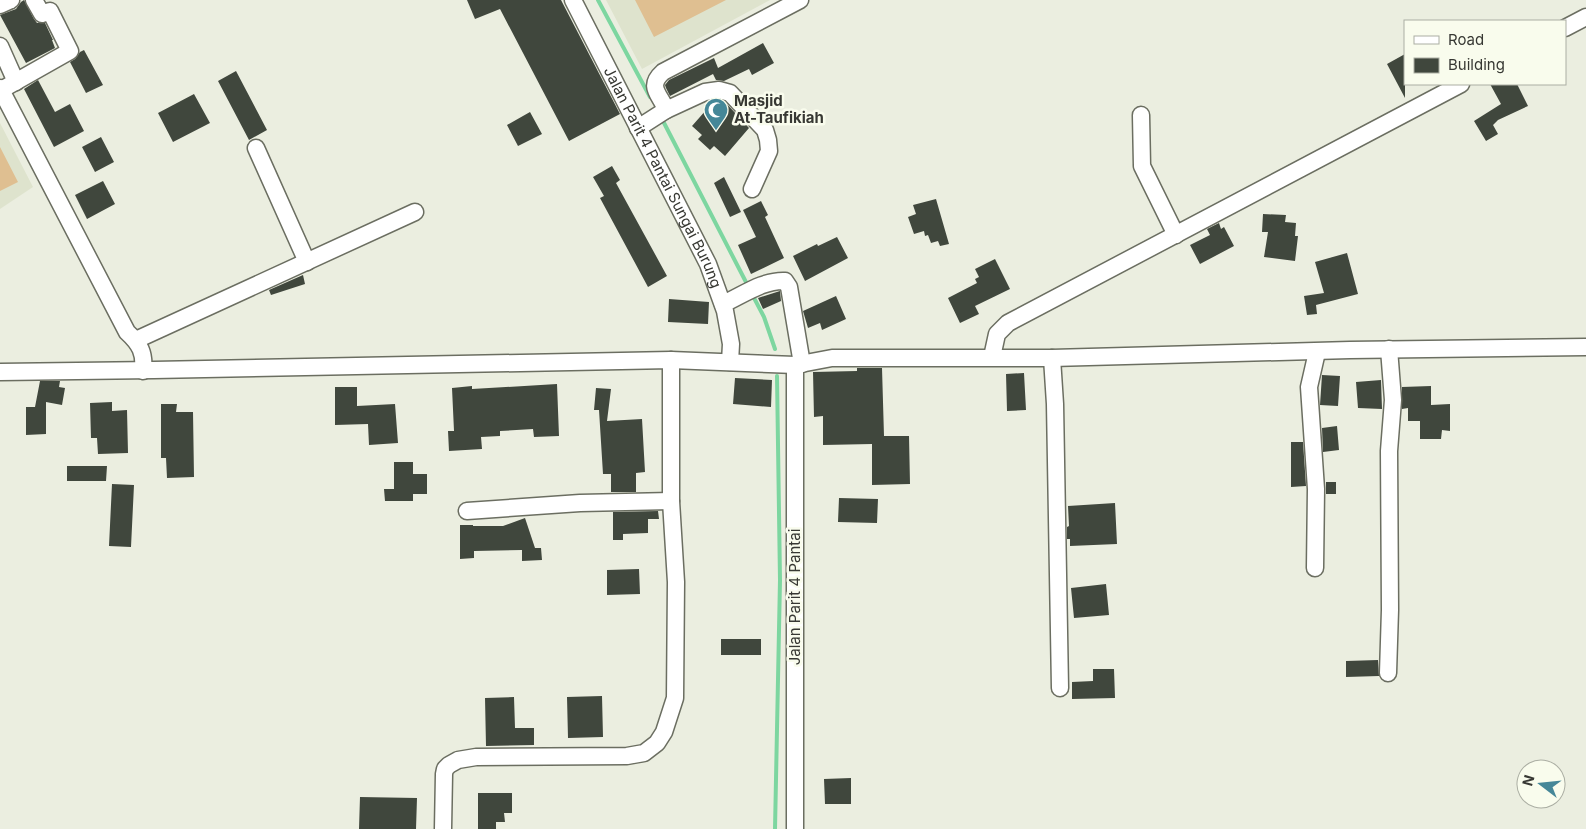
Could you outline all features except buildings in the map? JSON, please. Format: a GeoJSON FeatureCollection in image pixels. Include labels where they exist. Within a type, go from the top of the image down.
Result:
{"type":"FeatureCollection","features":[{"type":"Feature","properties":{"kind":"street"},"geometry":{"type":"LineString","coordinates":[[0,5],[11,0]]}},
{"type":"Feature","properties":{"kind":"street"},"geometry":{"type":"LineString","coordinates":[[34,0],[42,14],[50,11],[70,51],[1,89],[127,332],[136,340],[142,350],[143,370]]}},
{"type":"Feature","properties":{"kind":"street","name":"Jalan Parit 4 Pantai Sungai Burung"},"geometry":{"type":"LineString","coordinates":[[573,0],[708,264],[726,311],[731,344],[730,362]]}},
{"type":"Feature","properties":{"kind":"street"},"geometry":{"type":"LineString","coordinates":[[660,114],[655,85],[658,77],[663,72],[800,0]]}},
{"type":"Feature","properties":{"kind":"street"},"geometry":{"type":"LineString","coordinates":[[1566,27],[1586,17]]}},
{"type":"Feature","properties":{"kind":"street"},"geometry":{"type":"LineString","coordinates":[[0,46],[16,82]]}},
{"type":"Feature","properties":{"kind":"street"},"geometry":{"type":"LineString","coordinates":[[992,357],[997,334],[1008,323],[1459,85]]}},
{"type":"Feature","properties":{"kind":"street"},"geometry":{"type":"LineString","coordinates":[[638,128],[660,114],[705,92],[719,90],[730,93],[765,130],[768,140],[769,151],[752,189]]}},
{"type":"Feature","properties":{"kind":"street"},"geometry":{"type":"LineString","coordinates":[[1141,116],[1142,166],[1176,235]]}},
{"type":"Feature","properties":{"kind":"street"},"geometry":{"type":"LineString","coordinates":[[256,148],[307,262]]}},
{"type":"Feature","properties":{"kind":"street"},"geometry":{"type":"LineString","coordinates":[[136,340],[415,212]]}},
{"type":"Feature","properties":{"kind":"street","name":"Jalan Parit 4 Pantai"},"geometry":{"type":"LineString","coordinates":[[723,304],[756,287],[775,281],[786,282],[789,287],[798,364],[795,829]]}},
{"type":"Feature","properties":{"kind":"street"},"geometry":{"type":"LineString","coordinates":[[0,372],[671,360],[798,364],[832,358],[1052,358],[1389,349],[1586,347]]}},
{"type":"Feature","properties":{"kind":"street"},"geometry":{"type":"LineString","coordinates":[[1388,673],[1390,610],[1389,451],[1393,400],[1389,349]]}},
{"type":"Feature","properties":{"kind":"street"},"geometry":{"type":"LineString","coordinates":[[1314,568],[1316,489],[1309,387],[1317,352]]}},
{"type":"Feature","properties":{"kind":"street"},"geometry":{"type":"LineString","coordinates":[[1052,358],[1056,414],[1060,688]]}},
{"type":"Feature","properties":{"kind":"street"},"geometry":{"type":"LineString","coordinates":[[443,829],[444,774],[449,764],[458,760],[476,757],[627,756],[644,753],[657,743],[664,732],[675,698],[676,582],[671,501],[671,360]]}},
{"type":"Feature","properties":{"kind":"street"},"geometry":{"type":"LineString","coordinates":[[467,511],[580,503],[671,501]]}},
{"type":"Feature","properties":{"kind":"shaded area"},"geometry":{"type":"Polygon","coordinates":[[[606,0],[770,0],[642,69],[606,0]]]}},
{"type":"Feature","properties":{"kind":"shaded area"},"geometry":{"type":"Polygon","coordinates":[[[635,0],[726,0],[654,37],[635,0]]]}},
{"type":"Feature","properties":{"kind":"shaded area"},"geometry":{"type":"Polygon","coordinates":[[[0,123],[33,187],[0,209],[0,123]]]}},
{"type":"Feature","properties":{"kind":"shaded area"},"geometry":{"type":"Polygon","coordinates":[[[0,147],[18,182],[0,191],[0,147]]]}},
{"type":"Feature","properties":{"kind":"waterway"},"geometry":{"type":"LineString","coordinates":[[598,0],[650,97]]}},
{"type":"Feature","properties":{"kind":"waterway"},"geometry":{"type":"LineString","coordinates":[[662,119],[748,286]]}},
{"type":"Feature","properties":{"kind":"waterway"},"geometry":{"type":"LineString","coordinates":[[752,294],[764,317],[775,349]]}},
{"type":"Feature","properties":{"kind":"waterway"},"geometry":{"type":"LineString","coordinates":[[775,829],[780,580],[777,376]]}},
{"type":"Feature","properties":{"kind":"place","name":"Masjid At-Taufikiah"},"geometry":{"type":"Point","coordinates":[716,131]}}]}
